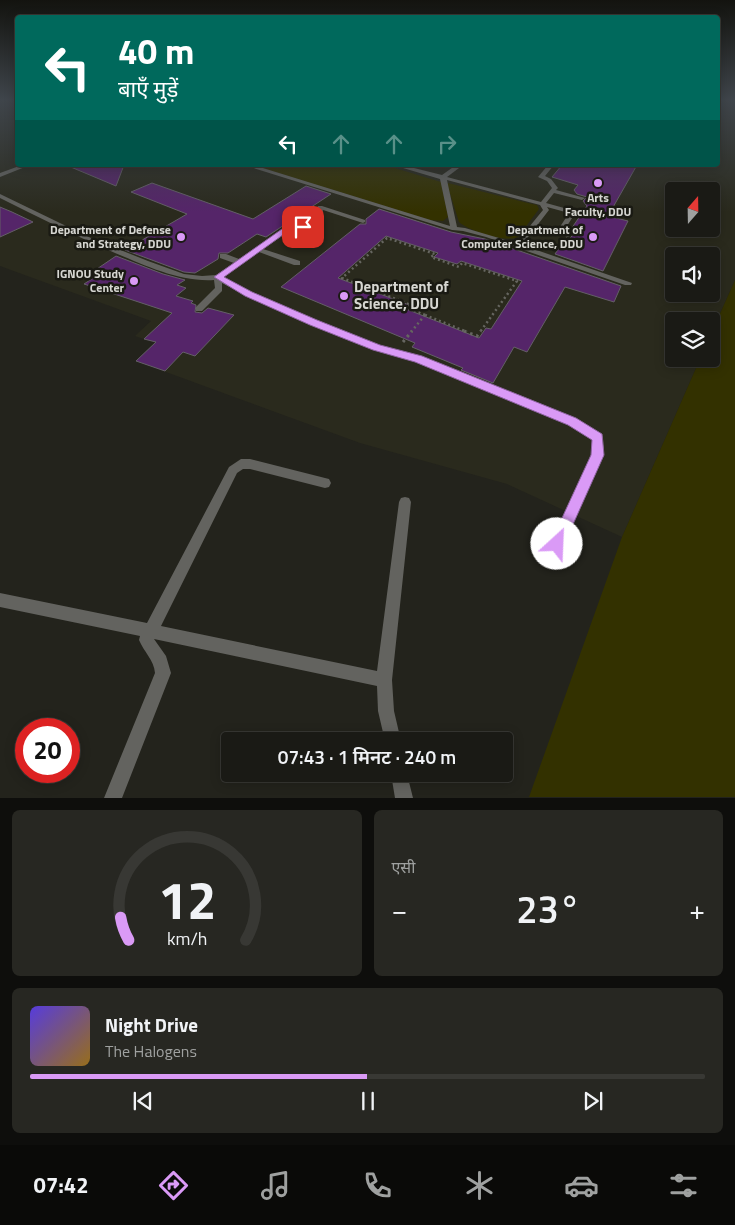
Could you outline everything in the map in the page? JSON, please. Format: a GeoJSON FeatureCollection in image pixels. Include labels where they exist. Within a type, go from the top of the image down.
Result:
{"type":"FeatureCollection","features":[{"type":"Feature","properties":{"kind":"street"},"geometry":{"type":"LineString","coordinates":[[0,175],[22,167]]}},
{"type":"Feature","properties":{"kind":"street"},"geometry":{"type":"LineString","coordinates":[[253,167],[335,196],[475,233],[628,283]]}},
{"type":"Feature","properties":{"kind":"street"},"geometry":{"type":"LineString","coordinates":[[404,167],[573,212],[559,233],[568,235]]}},
{"type":"Feature","properties":{"kind":"street"},"geometry":{"type":"LineString","coordinates":[[443,177],[457,167]]}},
{"type":"Feature","properties":{"kind":"street"},"geometry":{"type":"LineString","coordinates":[[542,204],[555,188],[553,184],[541,177],[549,167]]}},
{"type":"Feature","properties":{"kind":"street"},"geometry":{"type":"LineString","coordinates":[[443,177],[454,229]]}},
{"type":"Feature","properties":{"kind":"street"},"geometry":{"type":"LineString","coordinates":[[552,191],[582,198]]}},
{"type":"Feature","properties":{"kind":"street"},"geometry":{"type":"LineString","coordinates":[[0,196],[24,211],[153,267],[183,276],[202,278],[218,277],[300,220]]}},
{"type":"Feature","properties":{"kind":"street"},"geometry":{"type":"LineString","coordinates":[[517,246],[546,210],[542,204]]}},
{"type":"Feature","properties":{"kind":"street"},"geometry":{"type":"LineString","coordinates":[[311,212],[323,205]]}},
{"type":"Feature","properties":{"kind":"street"},"geometry":{"type":"LineString","coordinates":[[323,205],[363,221]]}},
{"type":"Feature","properties":{"kind":"street"},"geometry":{"type":"LineString","coordinates":[[284,231],[303,227],[320,215],[323,205]]}},
{"type":"Feature","properties":{"kind":"street"},"geometry":{"type":"LineString","coordinates":[[257,249],[297,263]]}},
{"type":"Feature","properties":{"kind":"street"},"geometry":{"type":"LineString","coordinates":[[223,256],[239,262]]}},
{"type":"Feature","properties":{"kind":"street"},"geometry":{"type":"LineString","coordinates":[[199,309],[219,289],[218,277]]}},
{"type":"Feature","properties":{"kind":"street"},"geometry":{"type":"LineString","coordinates":[[218,277],[248,294],[314,323],[377,348],[419,359],[572,422],[598,438],[598,455],[557,544]]}},
{"type":"Feature","properties":{"kind":"street"},"geometry":{"type":"LineString","coordinates":[[113,798],[164,673],[163,662],[159,655],[148,647],[146,640],[233,470],[241,464],[250,464],[325,483]]}},
{"type":"Feature","properties":{"kind":"street"},"geometry":{"type":"LineString","coordinates":[[391,732],[386,711],[384,680],[405,502]]}},
{"type":"Feature","properties":{"kind":"street"},"geometry":{"type":"LineString","coordinates":[[2,603],[150,630],[384,680]]}},
{"type":"Feature","properties":{"kind":"street"},"geometry":{"type":"LineString","coordinates":[[401,782],[404,798]]}},
{"type":"Feature","properties":{"kind":"path"},"geometry":{"type":"LineString","coordinates":[[387,238],[435,254],[431,257],[459,266],[462,263],[517,281],[477,336],[425,315],[408,308],[411,305],[342,278],[387,238]]}},
{"type":"Feature","properties":{"kind":"path"},"geometry":{"type":"LineString","coordinates":[[394,352],[425,315]]}},
{"type":"Feature","properties":{"kind":"shaded area"},"geometry":{"type":"Polygon","coordinates":[[[0,137],[15,137],[15,167],[720,167],[720,137],[735,137],[735,280],[720,314],[720,312],[665,312],[665,367],[696,367],[622,537],[507,484],[360,443],[136,361],[156,343],[135,336],[151,321],[0,266],[0,137]]]}},
{"type":"Feature","properties":{"kind":"shaded area"},"geometry":{"type":"Polygon","coordinates":[[[258,167],[392,167],[441,182],[448,217],[443,221],[430,220],[258,167]]]}},
{"type":"Feature","properties":{"kind":"shaded area"},"geometry":{"type":"Polygon","coordinates":[[[448,183],[537,205],[539,209],[518,237],[505,238],[488,235],[459,222],[448,183]]]}},
{"type":"Feature","properties":{"kind":"shaded area"},"geometry":{"type":"Polygon","coordinates":[[[735,280],[735,797],[529,797],[622,537],[696,367],[720,367],[720,314],[735,280]]]}},
{"type":"Feature","properties":{"kind":"building"},"geometry":{"type":"Polygon","coordinates":[[[71,167],[123,167],[116,186],[71,167]]]}},
{"type":"Feature","properties":{"kind":"building"},"geometry":{"type":"Polygon","coordinates":[[[560,167],[636,167],[608,216],[628,221],[603,271],[555,254],[566,238],[569,239],[573,235],[569,232],[587,206],[583,201],[587,197],[577,194],[574,190],[578,185],[552,177],[560,167]]]}},
{"type":"Feature","properties":{"kind":"building"},"geometry":{"type":"Polygon","coordinates":[[[152,183],[253,219],[306,186],[331,194],[266,237],[257,234],[228,253],[219,253],[218,259],[195,273],[184,272],[125,250],[187,214],[131,192],[152,183]]]}},
{"type":"Feature","properties":{"kind":"building"},"geometry":{"type":"Polygon","coordinates":[[[0,207],[12,212],[33,222],[0,237],[0,207]]]}},
{"type":"Feature","properties":{"kind":"building","name":"Department of Science, DDU"},"geometry":{"type":"Polygon","coordinates":[[[379,209],[451,232],[485,239],[621,286],[614,302],[565,287],[527,352],[514,347],[493,383],[461,370],[463,368],[412,347],[415,343],[281,287],[360,224],[366,224],[366,219],[379,209]],[[386,236],[338,278],[409,305],[406,309],[479,338],[486,328],[491,329],[522,281],[461,261],[457,264],[434,257],[438,253],[386,236]]]}},
{"type":"Feature","properties":{"kind":"building"},"geometry":{"type":"Polygon","coordinates":[[[116,256],[163,274],[185,280],[177,285],[186,288],[176,296],[193,301],[191,303],[196,305],[195,312],[202,313],[208,308],[234,315],[195,356],[183,352],[165,371],[136,361],[156,342],[144,339],[172,313],[84,284],[98,275],[91,273],[116,256]]]}},
{"type":"Feature","properties":{"kind":"place","name":"Arts Faculty, DDU"},"geometry":{"type":"Point","coordinates":[598,183]}},
{"type":"Feature","properties":{"kind":"place","name":"Department of Defense and Strategy, DDU"},"geometry":{"type":"Point","coordinates":[181,237]}},
{"type":"Feature","properties":{"kind":"place","name":"Department of Computer Science, DDU"},"geometry":{"type":"Point","coordinates":[593,237]}},
{"type":"Feature","properties":{"kind":"place","name":"IGNOU Study Center"},"geometry":{"type":"Point","coordinates":[134,281]}},
{"type":"Feature","properties":{"kind":"place","name":"Department of Science, DDU"},"geometry":{"type":"Point","coordinates":[344,296]}},
{"type":"Feature","properties":{"kind":"route"},"geometry":{"type":"LineString","coordinates":[[303,227],[284,231],[218,277],[248,294],[314,323],[377,348],[419,359],[572,422],[598,438],[598,455],[557,544]]}}]}
